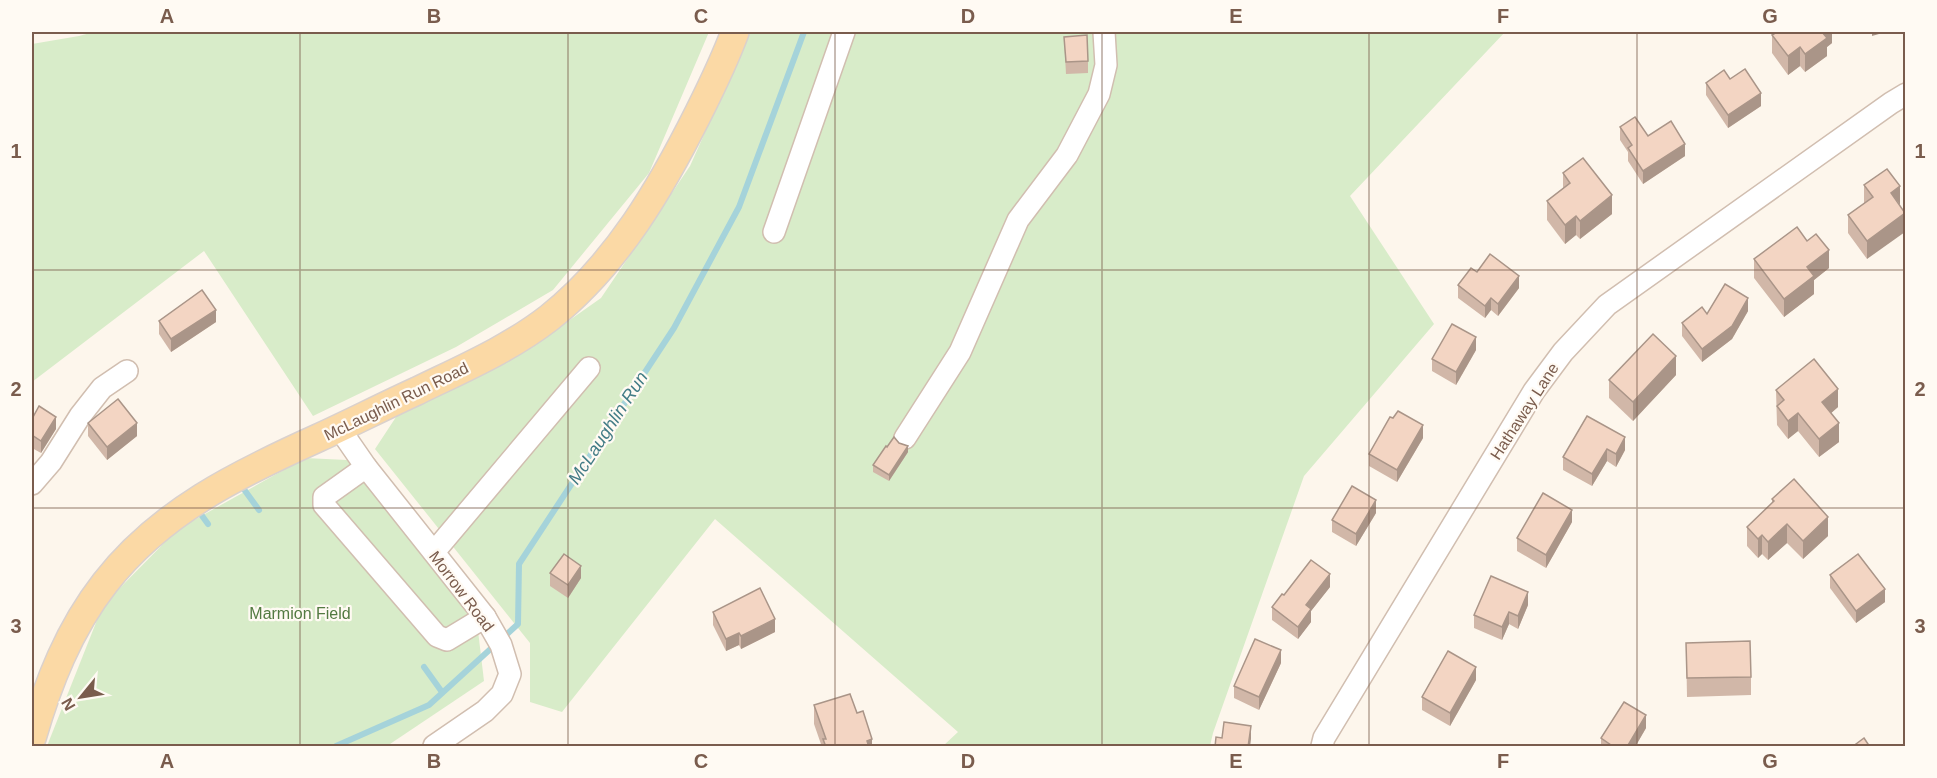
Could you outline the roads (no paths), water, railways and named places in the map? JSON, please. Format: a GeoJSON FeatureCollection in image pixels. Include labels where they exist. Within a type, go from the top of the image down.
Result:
{"type":"FeatureCollection","features":[{"type":"Feature","properties":{"kind":"main road","name":"McLaughlin Run Road"},"geometry":{"type":"LineString","coordinates":[[32,738],[55,669],[67,642],[84,612],[104,584],[145,538],[178,512],[238,475],[487,357],[550,317],[592,278],[639,219],[664,177],[712,84],[735,32]]}},
{"type":"Feature","properties":{"kind":"street"},"geometry":{"type":"LineString","coordinates":[[774,231],[844,32]]}},
{"type":"Feature","properties":{"kind":"street"},"geometry":{"type":"LineString","coordinates":[[905,438],[960,352],[1018,220],[1067,155],[1099,94],[1106,64],[1104,32]]}},
{"type":"Feature","properties":{"kind":"street","name":"Hathaway Lane"},"geometry":{"type":"LineString","coordinates":[[1322,747],[1324,738],[1534,392],[1563,352],[1607,305],[1905,94]]}},
{"type":"Feature","properties":{"kind":"street"},"geometry":{"type":"LineString","coordinates":[[434,552],[589,368]]}},
{"type":"Feature","properties":{"kind":"street"},"geometry":{"type":"LineString","coordinates":[[32,484],[51,462],[80,416],[102,388],[127,371]]}},
{"type":"Feature","properties":{"kind":"street","name":"Morrow Road"},"geometry":{"type":"LineString","coordinates":[[339,428],[366,467],[489,622],[501,645],[510,674],[502,694],[485,711],[434,747]]}},
{"type":"Feature","properties":{"kind":"street"},"geometry":{"type":"LineString","coordinates":[[366,467],[324,497],[324,505],[437,636],[447,640],[489,622]]}},
{"type":"Feature","properties":{"kind":"waterway","name":"McLaughlin Run"},"geometry":{"type":"LineString","coordinates":[[336,746],[429,705],[518,624],[519,564],[674,328],[739,207],[804,32]]}},
{"type":"Feature","properties":{"kind":"waterway"},"geometry":{"type":"LineString","coordinates":[[243,488],[259,510]]}},
{"type":"Feature","properties":{"kind":"waterway"},"geometry":{"type":"LineString","coordinates":[[200,513],[208,524]]}},
{"type":"Feature","properties":{"kind":"waterway"},"geometry":{"type":"LineString","coordinates":[[424,667],[442,692]]}},
{"type":"Feature","properties":{"kind":"park label","name":"Marmion Field"},"geometry":{"type":"Point","coordinates":[300,613]}}]}
